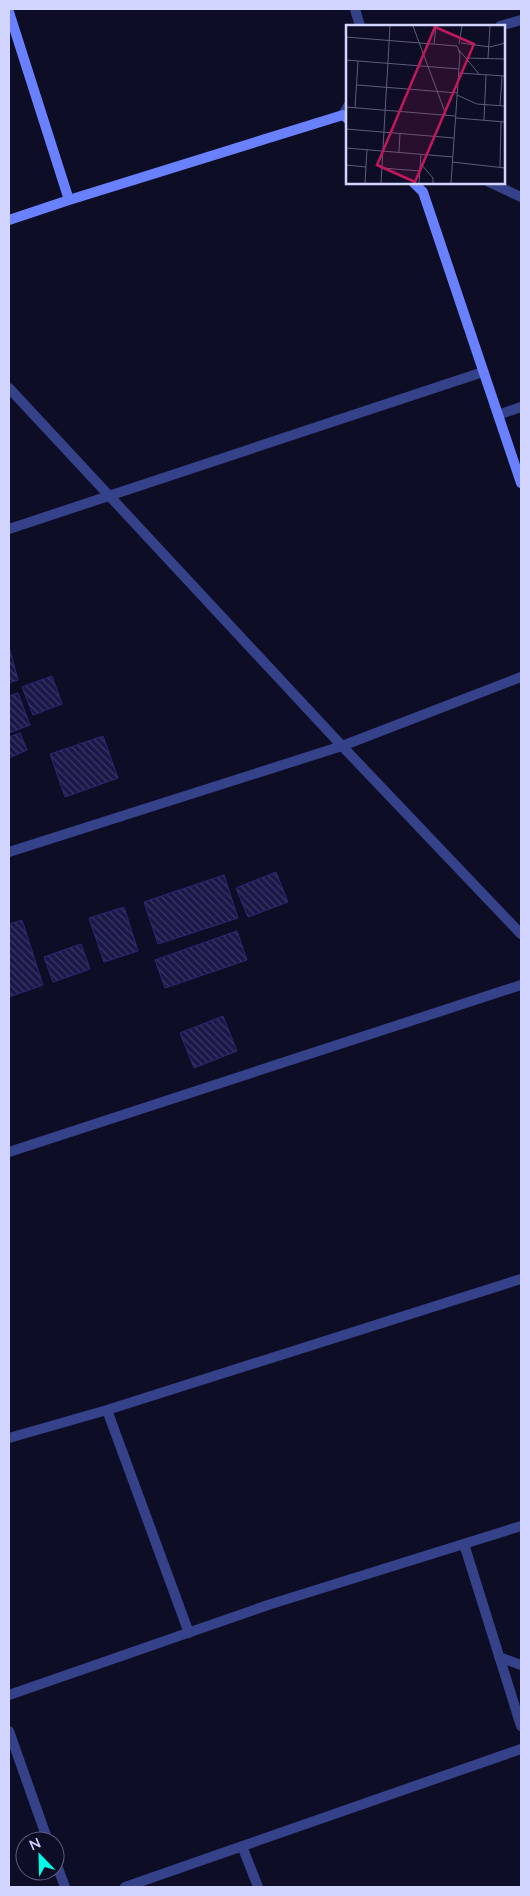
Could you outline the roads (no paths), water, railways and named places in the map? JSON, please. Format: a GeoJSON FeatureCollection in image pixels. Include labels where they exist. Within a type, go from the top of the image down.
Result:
{"type":"FeatureCollection","features":[{"type":"Feature","properties":{"kind":"street"},"geometry":{"type":"LineString","coordinates":[[355,9],[360,25]]}},
{"type":"Feature","properties":{"kind":"street"},"geometry":{"type":"LineString","coordinates":[[9,12],[69,200]]}},
{"type":"Feature","properties":{"kind":"street"},"geometry":{"type":"LineString","coordinates":[[504,25],[521,20]]}},
{"type":"Feature","properties":{"kind":"street"},"geometry":{"type":"LineString","coordinates":[[9,220],[346,113]]}},
{"type":"Feature","properties":{"kind":"street"},"geometry":{"type":"LineString","coordinates":[[415,184],[423,192],[521,484]]}},
{"type":"Feature","properties":{"kind":"street"},"geometry":{"type":"LineString","coordinates":[[493,184],[521,197]]}},
{"type":"Feature","properties":{"kind":"street"},"geometry":{"type":"LineString","coordinates":[[9,529],[483,372]]}},
{"type":"Feature","properties":{"kind":"street"},"geometry":{"type":"LineString","coordinates":[[9,388],[342,746],[521,934]]}},
{"type":"Feature","properties":{"kind":"street"},"geometry":{"type":"LineString","coordinates":[[498,415],[521,407]]}},
{"type":"Feature","properties":{"kind":"street"},"geometry":{"type":"LineString","coordinates":[[9,852],[342,746],[521,678]]}},
{"type":"Feature","properties":{"kind":"street"},"geometry":{"type":"LineString","coordinates":[[9,1152],[521,985]]}},
{"type":"Feature","properties":{"kind":"street"},"geometry":{"type":"LineString","coordinates":[[9,1438],[107,1410],[521,1279]]}},
{"type":"Feature","properties":{"kind":"street"},"geometry":{"type":"LineString","coordinates":[[107,1410],[189,1633]]}},
{"type":"Feature","properties":{"kind":"street"},"geometry":{"type":"LineString","coordinates":[[9,1695],[268,1605],[521,1526]]}},
{"type":"Feature","properties":{"kind":"street"},"geometry":{"type":"LineString","coordinates":[[464,1544],[521,1726]]}},
{"type":"Feature","properties":{"kind":"street"},"geometry":{"type":"LineString","coordinates":[[499,1657],[521,1665]]}},
{"type":"Feature","properties":{"kind":"street"},"geometry":{"type":"LineString","coordinates":[[9,1731],[44,1831]]}},
{"type":"Feature","properties":{"kind":"street"},"geometry":{"type":"LineString","coordinates":[[125,1887],[521,1748]]}},
{"type":"Feature","properties":{"kind":"street"},"geometry":{"type":"LineString","coordinates":[[242,1846],[258,1887]]}}]}
